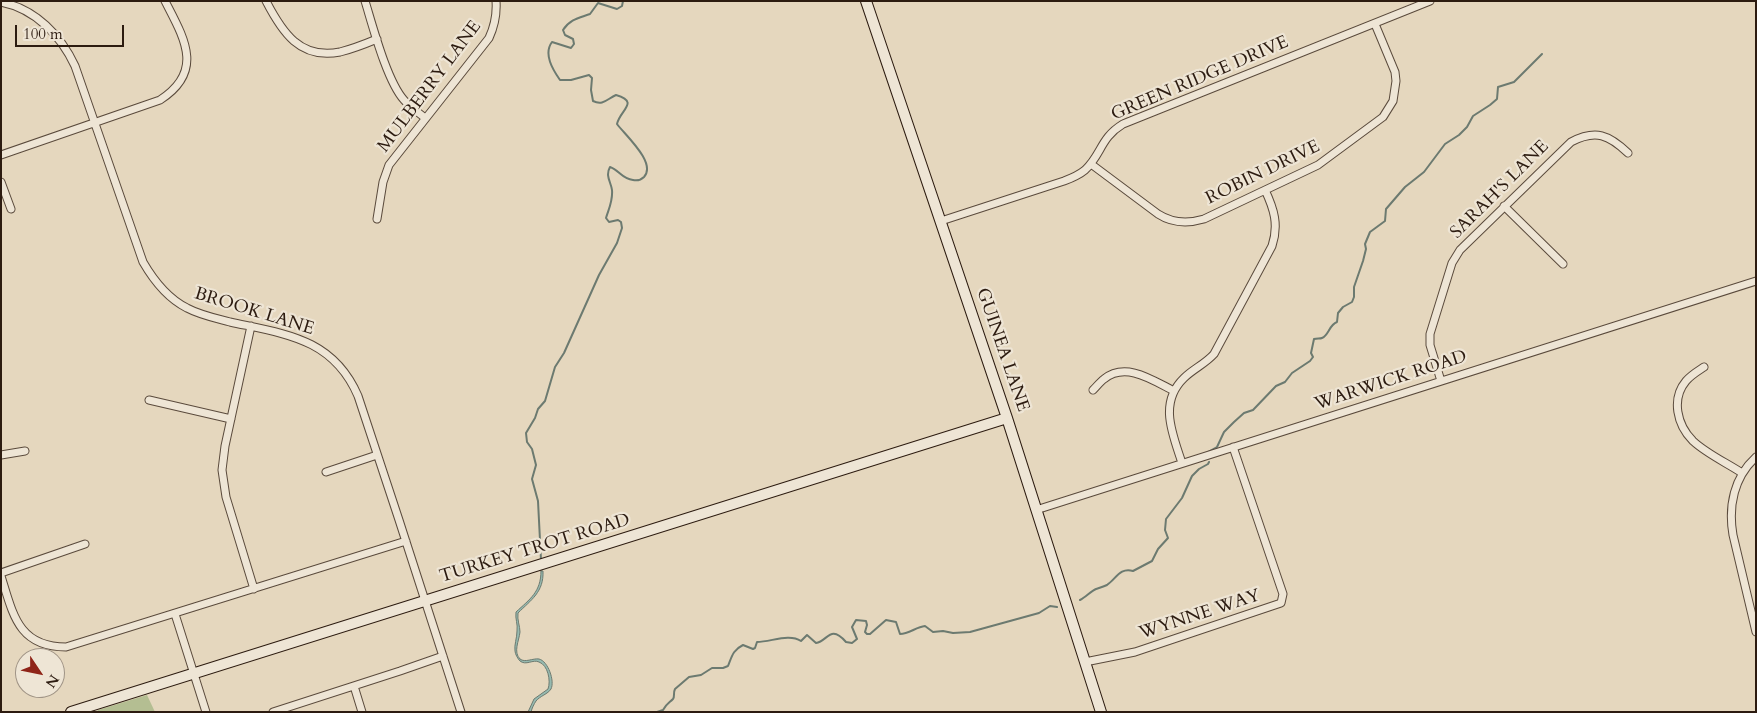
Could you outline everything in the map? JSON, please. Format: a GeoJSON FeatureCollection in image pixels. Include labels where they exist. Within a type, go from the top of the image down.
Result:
{"type":"FeatureCollection","features":[{"type":"Feature","properties":{"kind":"street"},"geometry":{"type":"LineString","coordinates":[[1,155],[160,100],[176,87],[182,78],[187,58],[186,44],[165,1]]}},
{"type":"Feature","properties":{"kind":"street"},"geometry":{"type":"LineString","coordinates":[[266,1],[278,25],[286,35],[309,50],[335,53],[377,39]]}},
{"type":"Feature","properties":{"kind":"street"},"geometry":{"type":"LineString","coordinates":[[365,1],[397,91],[410,106],[426,118]]}},
{"type":"Feature","properties":{"kind":"street","name":"MULBERRY LANE"},"geometry":{"type":"LineString","coordinates":[[377,219],[383,182],[389,165],[489,38],[494,26],[496,1]]}},
{"type":"Feature","properties":{"kind":"street","name":"GUINEA LANE"},"geometry":{"type":"LineString","coordinates":[[866,1],[1007,418],[1101,712]]}},
{"type":"Feature","properties":{"kind":"street","name":"GREEN RIDGE DRIVE"},"geometry":{"type":"LineString","coordinates":[[941,221],[1064,181],[1080,174],[1091,164],[1107,136],[1123,124],[1430,1]]}},
{"type":"Feature","properties":{"kind":"street","name":"BROOK LANE"},"geometry":{"type":"LineString","coordinates":[[1,2],[32,15],[56,35],[65,47],[75,66],[143,262],[150,276],[165,293],[185,308],[208,317],[302,339],[316,346],[332,358],[342,369],[355,390],[461,712]]}},
{"type":"Feature","properties":{"kind":"street","name":"ROBIN DRIVE"},"geometry":{"type":"LineString","coordinates":[[1091,164],[1158,214],[1178,222],[1194,222],[1204,219],[1318,165],[1378,122],[1389,109],[1396,92],[1395,72],[1375,24]]}},
{"type":"Feature","properties":{"kind":"street","name":"SARAH'S LANE"},"geometry":{"type":"LineString","coordinates":[[1441,381],[1430,345],[1430,334],[1452,262],[1460,250],[1567,144],[1580,137],[1596,134],[1616,141],[1628,153]]}},
{"type":"Feature","properties":{"kind":"street"},"geometry":{"type":"LineString","coordinates":[[1,182],[11,209]]}},
{"type":"Feature","properties":{"kind":"street"},"geometry":{"type":"LineString","coordinates":[[1182,463],[1168,411],[1174,391],[1183,379],[1203,365],[1214,354],[1272,246],[1276,219],[1265,190]]}},
{"type":"Feature","properties":{"kind":"street"},"geometry":{"type":"LineString","coordinates":[[1504,206],[1563,264]]}},
{"type":"Feature","properties":{"kind":"street","name":"WARWICK ROAD"},"geometry":{"type":"LineString","coordinates":[[1036,510],[1756,282]]}},
{"type":"Feature","properties":{"kind":"street"},"geometry":{"type":"LineString","coordinates":[[252,326],[222,462],[223,486],[254,589]]}},
{"type":"Feature","properties":{"kind":"street"},"geometry":{"type":"LineString","coordinates":[[1704,367],[1686,380],[1678,396],[1677,409],[1682,425],[1693,441],[1742,472]]}},
{"type":"Feature","properties":{"kind":"street"},"geometry":{"type":"LineString","coordinates":[[1093,390],[1106,378],[1118,372],[1125,372],[1144,376],[1174,391]]}},
{"type":"Feature","properties":{"kind":"street"},"geometry":{"type":"LineString","coordinates":[[149,400],[231,419]]}},
{"type":"Feature","properties":{"kind":"street","name":"TURKEY TROT ROAD"},"geometry":{"type":"LineString","coordinates":[[76,711],[1007,418]]}},
{"type":"Feature","properties":{"kind":"street","name":"WYNNE WAY"},"geometry":{"type":"LineString","coordinates":[[1085,662],[1135,652],[1281,603],[1283,594],[1233,447]]}},
{"type":"Feature","properties":{"kind":"street"},"geometry":{"type":"LineString","coordinates":[[1,455],[25,451]]}},
{"type":"Feature","properties":{"kind":"street"},"geometry":{"type":"LineString","coordinates":[[326,472],[377,455]]}},
{"type":"Feature","properties":{"kind":"street"},"geometry":{"type":"LineString","coordinates":[[1756,457],[1742,472],[1733,496],[1731,511],[1731,526],[1756,632]]}},
{"type":"Feature","properties":{"kind":"street"},"geometry":{"type":"LineString","coordinates":[[85,544],[1,575],[13,616],[19,626],[29,636],[44,645],[55,647],[75,645],[406,541]]}},
{"type":"Feature","properties":{"kind":"street"},"geometry":{"type":"LineString","coordinates":[[175,614],[206,712]]}},
{"type":"Feature","properties":{"kind":"street"},"geometry":{"type":"LineString","coordinates":[[273,712],[443,656]]}},
{"type":"Feature","properties":{"kind":"street"},"geometry":{"type":"LineString","coordinates":[[354,686],[362,712]]}},
{"type":"Feature","properties":{"kind":"green space"},"geometry":{"type":"Polygon","coordinates":[[[147,695],[155,712],[96,712],[98,710],[147,695]]]}},
{"type":"Feature","properties":{"kind":"water"},"geometry":{"type":"Polygon","coordinates":[[[541,571],[543,571],[543,578],[539,590],[532,600],[518,613],[520,632],[517,653],[522,660],[539,659],[545,663],[550,672],[552,685],[550,691],[536,701],[531,712],[528,712],[534,699],[548,689],[549,678],[545,666],[537,661],[522,662],[515,652],[516,612],[537,590],[541,571]]]}},
{"type":"Feature","properties":{"kind":"waterway"},"geometry":{"type":"LineString","coordinates":[[541,560],[538,501],[532,479],[536,465],[532,449],[527,442],[526,433],[538,409],[545,401],[555,367],[564,353],[599,275],[617,243],[622,228],[621,222],[618,220],[609,222],[606,218],[612,198],[608,176],[610,167],[626,178],[635,180],[643,178],[647,171],[646,164],[638,149],[617,124],[627,107],[627,101],[616,95],[600,103],[593,101],[591,90],[592,78],[589,75],[571,80],[560,80],[552,67],[548,52],[552,42],[571,48],[574,44],[573,39],[565,35],[563,30],[572,21],[590,14],[598,3],[617,9],[622,6],[623,1]]}},
{"type":"Feature","properties":{"kind":"waterway"},"geometry":{"type":"LineString","coordinates":[[1208,452],[1217,447],[1224,432],[1234,422],[1244,413],[1253,410],[1276,386],[1285,382],[1292,373],[1313,357],[1311,353],[1314,339],[1324,337],[1332,325],[1337,322],[1338,313],[1343,307],[1352,302],[1354,287],[1366,249],[1365,244],[1370,232],[1385,221],[1386,209],[1405,187],[1424,172],[1445,144],[1467,127],[1473,116],[1497,99],[1498,87],[1514,82],[1542,54]]}},
{"type":"Feature","properties":{"kind":"waterway"},"geometry":{"type":"LineString","coordinates":[[1080,600],[1094,590],[1107,585],[1121,572],[1133,571],[1152,561],[1158,549],[1168,538],[1165,530],[1166,519],[1182,498],[1192,476],[1209,462]]}},
{"type":"Feature","properties":{"kind":"waterway"},"geometry":{"type":"LineString","coordinates":[[657,712],[663,710],[673,699],[675,689],[689,677],[701,675],[712,668],[728,666],[735,651],[743,645],[753,649],[757,642],[785,638],[801,641],[807,635],[816,643],[833,634],[841,637],[846,642],[852,643],[857,639],[852,627],[856,620],[866,621],[865,632],[867,634],[870,634],[886,620],[896,622],[900,634],[925,626],[933,632],[970,632],[1039,613],[1050,606],[1057,607]]}}]}
